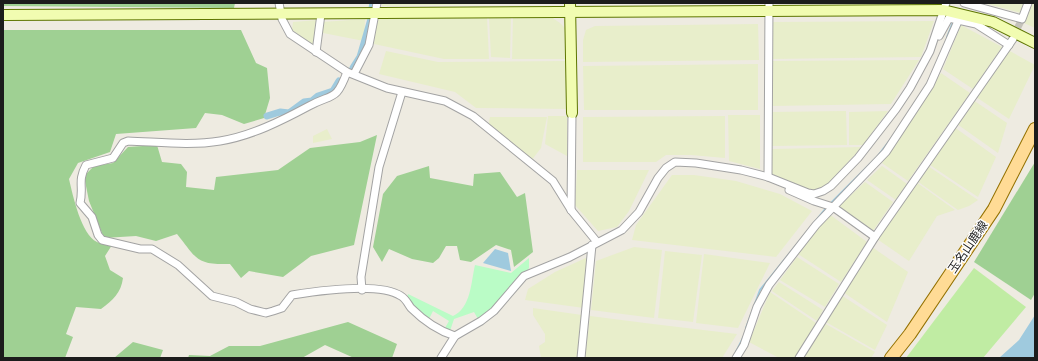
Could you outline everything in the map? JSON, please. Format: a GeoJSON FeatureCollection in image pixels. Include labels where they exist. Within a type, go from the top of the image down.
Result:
{"type":"FeatureCollection","features":[{"type":"Feature","properties":{"kind":"main road","name":"玉名山鹿線"},"geometry":{"type":"LineString","coordinates":[[891,358],[910,334],[994,209],[1035,129]]}},
{"type":"Feature","properties":{"kind":"street"},"geometry":{"type":"LineString","coordinates":[[279,3],[280,15],[290,34],[316,52],[350,73],[387,88],[445,100],[473,116],[553,181],[594,244],[581,358]]}},
{"type":"Feature","properties":{"kind":"street"},"geometry":{"type":"LineString","coordinates":[[377,3],[369,45],[339,91],[331,97],[318,101],[263,129],[220,141],[173,143],[128,141],[123,143],[113,158],[86,165],[80,176],[82,194],[80,203],[92,217],[98,236],[102,240],[140,249],[152,249],[178,265],[212,296],[236,302],[250,309],[266,313],[282,308],[292,295],[324,290],[390,290],[403,297],[412,308],[427,321],[455,336]]}},
{"type":"Feature","properties":{"kind":"street"},"geometry":{"type":"LineString","coordinates":[[964,3],[1022,19],[1028,3]]}},
{"type":"Feature","properties":{"kind":"street"},"geometry":{"type":"LineString","coordinates":[[768,177],[769,7]]}},
{"type":"Feature","properties":{"kind":"street"},"geometry":{"type":"LineString","coordinates":[[3,15],[280,15],[570,8],[944,7],[993,22],[1035,43]]}},
{"type":"Feature","properties":{"kind":"street"},"geometry":{"type":"LineString","coordinates":[[930,51],[944,7]]}},
{"type":"Feature","properties":{"kind":"street"},"geometry":{"type":"LineString","coordinates":[[570,8],[572,113],[571,210]]}},
{"type":"Feature","properties":{"kind":"street"},"geometry":{"type":"LineString","coordinates":[[316,52],[321,14]]}},
{"type":"Feature","properties":{"kind":"street"},"geometry":{"type":"LineString","coordinates":[[441,358],[455,336],[481,321],[494,311],[524,276],[622,230],[632,220],[658,178],[666,168],[675,162],[718,166],[768,177],[814,194],[823,191],[831,186],[858,158],[896,109],[910,88],[949,18],[976,24],[1011,42],[875,237],[798,358]]}},
{"type":"Feature","properties":{"kind":"street"},"geometry":{"type":"LineString","coordinates":[[736,358],[744,346],[757,307],[769,285],[816,225],[886,152],[930,85],[959,19]]}},
{"type":"Feature","properties":{"kind":"street"},"geometry":{"type":"LineString","coordinates":[[362,290],[361,277],[379,167],[402,92]]}},
{"type":"Feature","properties":{"kind":"street"},"geometry":{"type":"LineString","coordinates":[[784,184],[787,189],[824,205],[833,207],[875,237]]}},
{"type":"Feature","properties":{"kind":"green space"},"geometry":{"type":"Polygon","coordinates":[[[3,3],[235,3],[234,8],[3,6],[3,3]]]}},
{"type":"Feature","properties":{"kind":"green space"},"geometry":{"type":"Polygon","coordinates":[[[382,3],[492,3],[492,4],[382,6],[382,3]]]}},
{"type":"Feature","properties":{"kind":"green space"},"geometry":{"type":"Polygon","coordinates":[[[984,3],[1025,3],[1021,13],[984,3]]]}},
{"type":"Feature","properties":{"kind":"green space"},"geometry":{"type":"Polygon","coordinates":[[[1032,3],[1035,3],[1035,28],[1024,23],[1032,3]]]}},
{"type":"Feature","properties":{"kind":"green space"},"geometry":{"type":"Polygon","coordinates":[[[377,17],[487,17],[489,59],[444,59],[374,44],[377,17]]]}},
{"type":"Feature","properties":{"kind":"green space"},"geometry":{"type":"Polygon","coordinates":[[[513,17],[551,17],[560,23],[566,29],[565,59],[512,59],[513,17]]]}},
{"type":"Feature","properties":{"kind":"green space"},"geometry":{"type":"Polygon","coordinates":[[[489,18],[511,18],[510,58],[491,57],[489,18]]]}},
{"type":"Feature","properties":{"kind":"green space"},"geometry":{"type":"Polygon","coordinates":[[[365,19],[364,41],[323,33],[322,22],[365,19]]]}},
{"type":"Feature","properties":{"kind":"green space"},"geometry":{"type":"Polygon","coordinates":[[[318,20],[313,45],[292,30],[293,22],[318,20]]]}},
{"type":"Feature","properties":{"kind":"green space"},"geometry":{"type":"Polygon","coordinates":[[[934,21],[921,57],[771,59],[771,22],[934,21]]]}},
{"type":"Feature","properties":{"kind":"green space"},"geometry":{"type":"Polygon","coordinates":[[[758,24],[759,60],[583,62],[583,40],[586,30],[595,26],[758,24]]]}},
{"type":"Feature","properties":{"kind":"green space"},"geometry":{"type":"Polygon","coordinates":[[[961,25],[1002,47],[973,89],[943,69],[961,25]]]}},
{"type":"Feature","properties":{"kind":"green space"},"geometry":{"type":"Polygon","coordinates":[[[3,30],[241,30],[256,63],[267,68],[270,98],[264,118],[244,124],[222,115],[205,113],[196,128],[116,134],[110,152],[78,163],[69,179],[78,214],[91,238],[99,243],[112,245],[105,256],[110,270],[123,278],[116,296],[101,309],[76,307],[66,334],[73,337],[65,358],[3,358],[3,30]]]}},
{"type":"Feature","properties":{"kind":"green space"},"geometry":{"type":"Polygon","coordinates":[[[1008,50],[1035,65],[1009,119],[976,97],[1008,50]]]}},
{"type":"Feature","properties":{"kind":"green space"},"geometry":{"type":"Polygon","coordinates":[[[386,51],[438,62],[567,61],[567,109],[476,108],[455,92],[379,74],[386,51]]]}},
{"type":"Feature","properties":{"kind":"green space"},"geometry":{"type":"Polygon","coordinates":[[[919,60],[891,104],[771,106],[770,61],[919,60]]]}},
{"type":"Feature","properties":{"kind":"green space"},"geometry":{"type":"Polygon","coordinates":[[[758,64],[758,110],[584,110],[583,66],[758,64]]]}},
{"type":"Feature","properties":{"kind":"green space"},"geometry":{"type":"Polygon","coordinates":[[[941,73],[970,93],[908,181],[882,163],[941,73]]]}},
{"type":"Feature","properties":{"kind":"green space"},"geometry":{"type":"Polygon","coordinates":[[[973,100],[1007,123],[998,153],[957,124],[973,100]]]}},
{"type":"Feature","properties":{"kind":"green space"},"geometry":{"type":"Polygon","coordinates":[[[846,111],[847,145],[771,146],[771,112],[846,111]]]}},
{"type":"Feature","properties":{"kind":"green space"},"geometry":{"type":"Polygon","coordinates":[[[888,111],[863,145],[849,145],[849,112],[888,111]]]}},
{"type":"Feature","properties":{"kind":"green space"},"geometry":{"type":"Polygon","coordinates":[[[728,115],[760,115],[760,169],[729,161],[728,115]]]}},
{"type":"Feature","properties":{"kind":"green space"},"geometry":{"type":"Polygon","coordinates":[[[548,116],[567,116],[567,156],[545,144],[548,116]]]}},
{"type":"Feature","properties":{"kind":"green space"},"geometry":{"type":"Polygon","coordinates":[[[725,116],[725,158],[691,155],[666,155],[656,162],[583,162],[583,117],[725,116]]]}},
{"type":"Feature","properties":{"kind":"green space"},"geometry":{"type":"Polygon","coordinates":[[[490,117],[547,117],[541,148],[531,161],[488,127],[490,117]]]}},
{"type":"Feature","properties":{"kind":"green space"},"geometry":{"type":"Polygon","coordinates":[[[954,127],[996,157],[978,197],[930,165],[954,127]]]}},
{"type":"Feature","properties":{"kind":"green space"},"geometry":{"type":"Polygon","coordinates":[[[327,129],[332,139],[313,143],[313,136],[327,129]]]}},
{"type":"Feature","properties":{"kind":"green space"},"geometry":{"type":"Polygon","coordinates":[[[377,135],[354,245],[311,256],[283,277],[249,271],[241,278],[230,264],[210,263],[198,259],[177,234],[156,241],[136,236],[104,238],[89,201],[84,176],[94,166],[113,163],[128,147],[157,145],[162,162],[181,164],[187,172],[186,187],[214,190],[216,177],[278,170],[310,148],[360,142],[377,135]]]}},
{"type":"Feature","properties":{"kind":"green space"},"geometry":{"type":"Polygon","coordinates":[[[862,147],[824,188],[812,191],[772,174],[772,149],[862,147]]]}},
{"type":"Feature","properties":{"kind":"green space"},"geometry":{"type":"Polygon","coordinates":[[[1035,162],[1035,293],[1031,300],[974,262],[1035,162]]]}},
{"type":"Feature","properties":{"kind":"green space"},"geometry":{"type":"Polygon","coordinates":[[[429,166],[430,178],[473,186],[474,174],[500,172],[517,197],[525,193],[533,252],[514,267],[511,250],[496,245],[471,262],[460,260],[457,246],[446,246],[439,258],[433,263],[412,259],[389,249],[382,262],[373,247],[383,194],[397,176],[429,166]]]}},
{"type":"Feature","properties":{"kind":"green space"},"geometry":{"type":"Polygon","coordinates":[[[882,166],[907,184],[896,200],[867,180],[882,166]]]}},
{"type":"Feature","properties":{"kind":"green space"},"geometry":{"type":"Polygon","coordinates":[[[928,166],[978,200],[969,206],[958,210],[917,181],[928,166]]]}},
{"type":"Feature","properties":{"kind":"green space"},"geometry":{"type":"Polygon","coordinates":[[[577,170],[649,170],[629,211],[617,227],[598,231],[575,205],[577,170]]]}},
{"type":"Feature","properties":{"kind":"green space"},"geometry":{"type":"Polygon","coordinates":[[[672,175],[694,175],[736,181],[780,194],[812,211],[776,257],[632,240],[636,225],[672,175]]]}},
{"type":"Feature","properties":{"kind":"green space"},"geometry":{"type":"Polygon","coordinates":[[[865,182],[893,202],[870,235],[836,209],[865,182]]]}},
{"type":"Feature","properties":{"kind":"green space"},"geometry":{"type":"Polygon","coordinates":[[[916,182],[955,210],[937,216],[909,261],[877,239],[916,182]]]}},
{"type":"Feature","properties":{"kind":"green space"},"geometry":{"type":"Polygon","coordinates":[[[829,214],[867,242],[841,282],[798,254],[829,214]]]}},
{"type":"Feature","properties":{"kind":"green space"},"geometry":{"type":"Polygon","coordinates":[[[634,247],[662,250],[654,318],[591,310],[596,261],[634,247]]]}},
{"type":"Feature","properties":{"kind":"green space"},"geometry":{"type":"Polygon","coordinates":[[[872,247],[908,272],[887,322],[843,292],[872,247]]]}},
{"type":"Feature","properties":{"kind":"green space"},"geometry":{"type":"Polygon","coordinates":[[[665,251],[702,255],[693,322],[658,318],[665,251]]]}},
{"type":"Feature","properties":{"kind":"green space"},"geometry":{"type":"Polygon","coordinates":[[[704,254],[770,263],[738,328],[696,323],[704,254]]]}},
{"type":"Feature","properties":{"kind":"green space"},"geometry":{"type":"Polygon","coordinates":[[[588,257],[584,308],[525,300],[528,289],[555,272],[588,257]]]}},
{"type":"Feature","properties":{"kind":"green space"},"geometry":{"type":"Polygon","coordinates":[[[797,257],[839,284],[825,307],[780,280],[797,257]]]}},
{"type":"Feature","properties":{"kind":"green space"},"geometry":{"type":"Polygon","coordinates":[[[529,258],[529,268],[526,273],[491,310],[478,319],[474,312],[454,319],[450,331],[445,328],[449,321],[433,311],[429,319],[421,314],[407,299],[408,294],[453,316],[459,312],[467,301],[475,265],[511,273],[529,258]]]}},
{"type":"Feature","properties":{"kind":"green space"},"geometry":{"type":"Polygon","coordinates":[[[974,268],[1026,307],[983,358],[906,358],[974,268]]]}},
{"type":"Feature","properties":{"kind":"green space"},"geometry":{"type":"Polygon","coordinates":[[[779,282],[823,310],[817,321],[772,291],[779,282]]]}},
{"type":"Feature","properties":{"kind":"green space"},"geometry":{"type":"Polygon","coordinates":[[[770,292],[816,323],[795,358],[779,358],[749,342],[770,292]]]}},
{"type":"Feature","properties":{"kind":"green space"},"geometry":{"type":"Polygon","coordinates":[[[841,295],[887,325],[875,350],[826,322],[841,295]]]}},
{"type":"Feature","properties":{"kind":"green space"},"geometry":{"type":"Polygon","coordinates":[[[533,308],[582,315],[578,358],[541,358],[539,346],[545,342],[545,334],[533,315],[533,308]]]}},
{"type":"Feature","properties":{"kind":"green space"},"geometry":{"type":"Polygon","coordinates":[[[590,316],[737,334],[722,358],[585,358],[590,316]]]}},
{"type":"Feature","properties":{"kind":"green space"},"geometry":{"type":"Polygon","coordinates":[[[348,322],[397,344],[392,358],[354,358],[325,345],[302,358],[188,358],[189,355],[210,356],[229,346],[260,346],[348,322]]]}},
{"type":"Feature","properties":{"kind":"green space"},"geometry":{"type":"Polygon","coordinates":[[[824,323],[875,352],[871,358],[802,358],[824,323]]]}},
{"type":"Feature","properties":{"kind":"green space"},"geometry":{"type":"Polygon","coordinates":[[[133,342],[163,350],[160,358],[114,358],[133,342]]]}},
{"type":"Feature","properties":{"kind":"water"},"geometry":{"type":"Polygon","coordinates":[[[495,249],[508,253],[511,271],[483,263],[495,249]]]}},
{"type":"Feature","properties":{"kind":"water"},"geometry":{"type":"Polygon","coordinates":[[[1035,315],[1035,358],[999,358],[1019,340],[1035,315]]]}},
{"type":"Feature","properties":{"kind":"waterway"},"geometry":{"type":"LineString","coordinates":[[372,8],[373,3]]}},
{"type":"Feature","properties":{"kind":"waterway"},"geometry":{"type":"LineString","coordinates":[[353,68],[360,57],[371,19]]}},
{"type":"Feature","properties":{"kind":"waterway"},"geometry":{"type":"LineString","coordinates":[[947,37],[953,22]]}},
{"type":"Feature","properties":{"kind":"waterway"},"geometry":{"type":"LineString","coordinates":[[267,116],[280,112],[289,113],[304,102],[312,101],[318,96],[333,91],[339,81]]}},
{"type":"Feature","properties":{"kind":"waterway"},"geometry":{"type":"LineString","coordinates":[[830,204],[877,157],[890,140]]}},
{"type":"Feature","properties":{"kind":"waterway"},"geometry":{"type":"LineString","coordinates":[[746,328],[760,290],[827,207]]}},
{"type":"Feature","properties":{"kind":"waterway"},"geometry":{"type":"LineString","coordinates":[[736,352],[744,336]]}},
{"type":"Feature","properties":{"kind":"tunnel"},"geometry":{"type":"LineString","coordinates":[[1013,37],[1022,19]]}}]}
